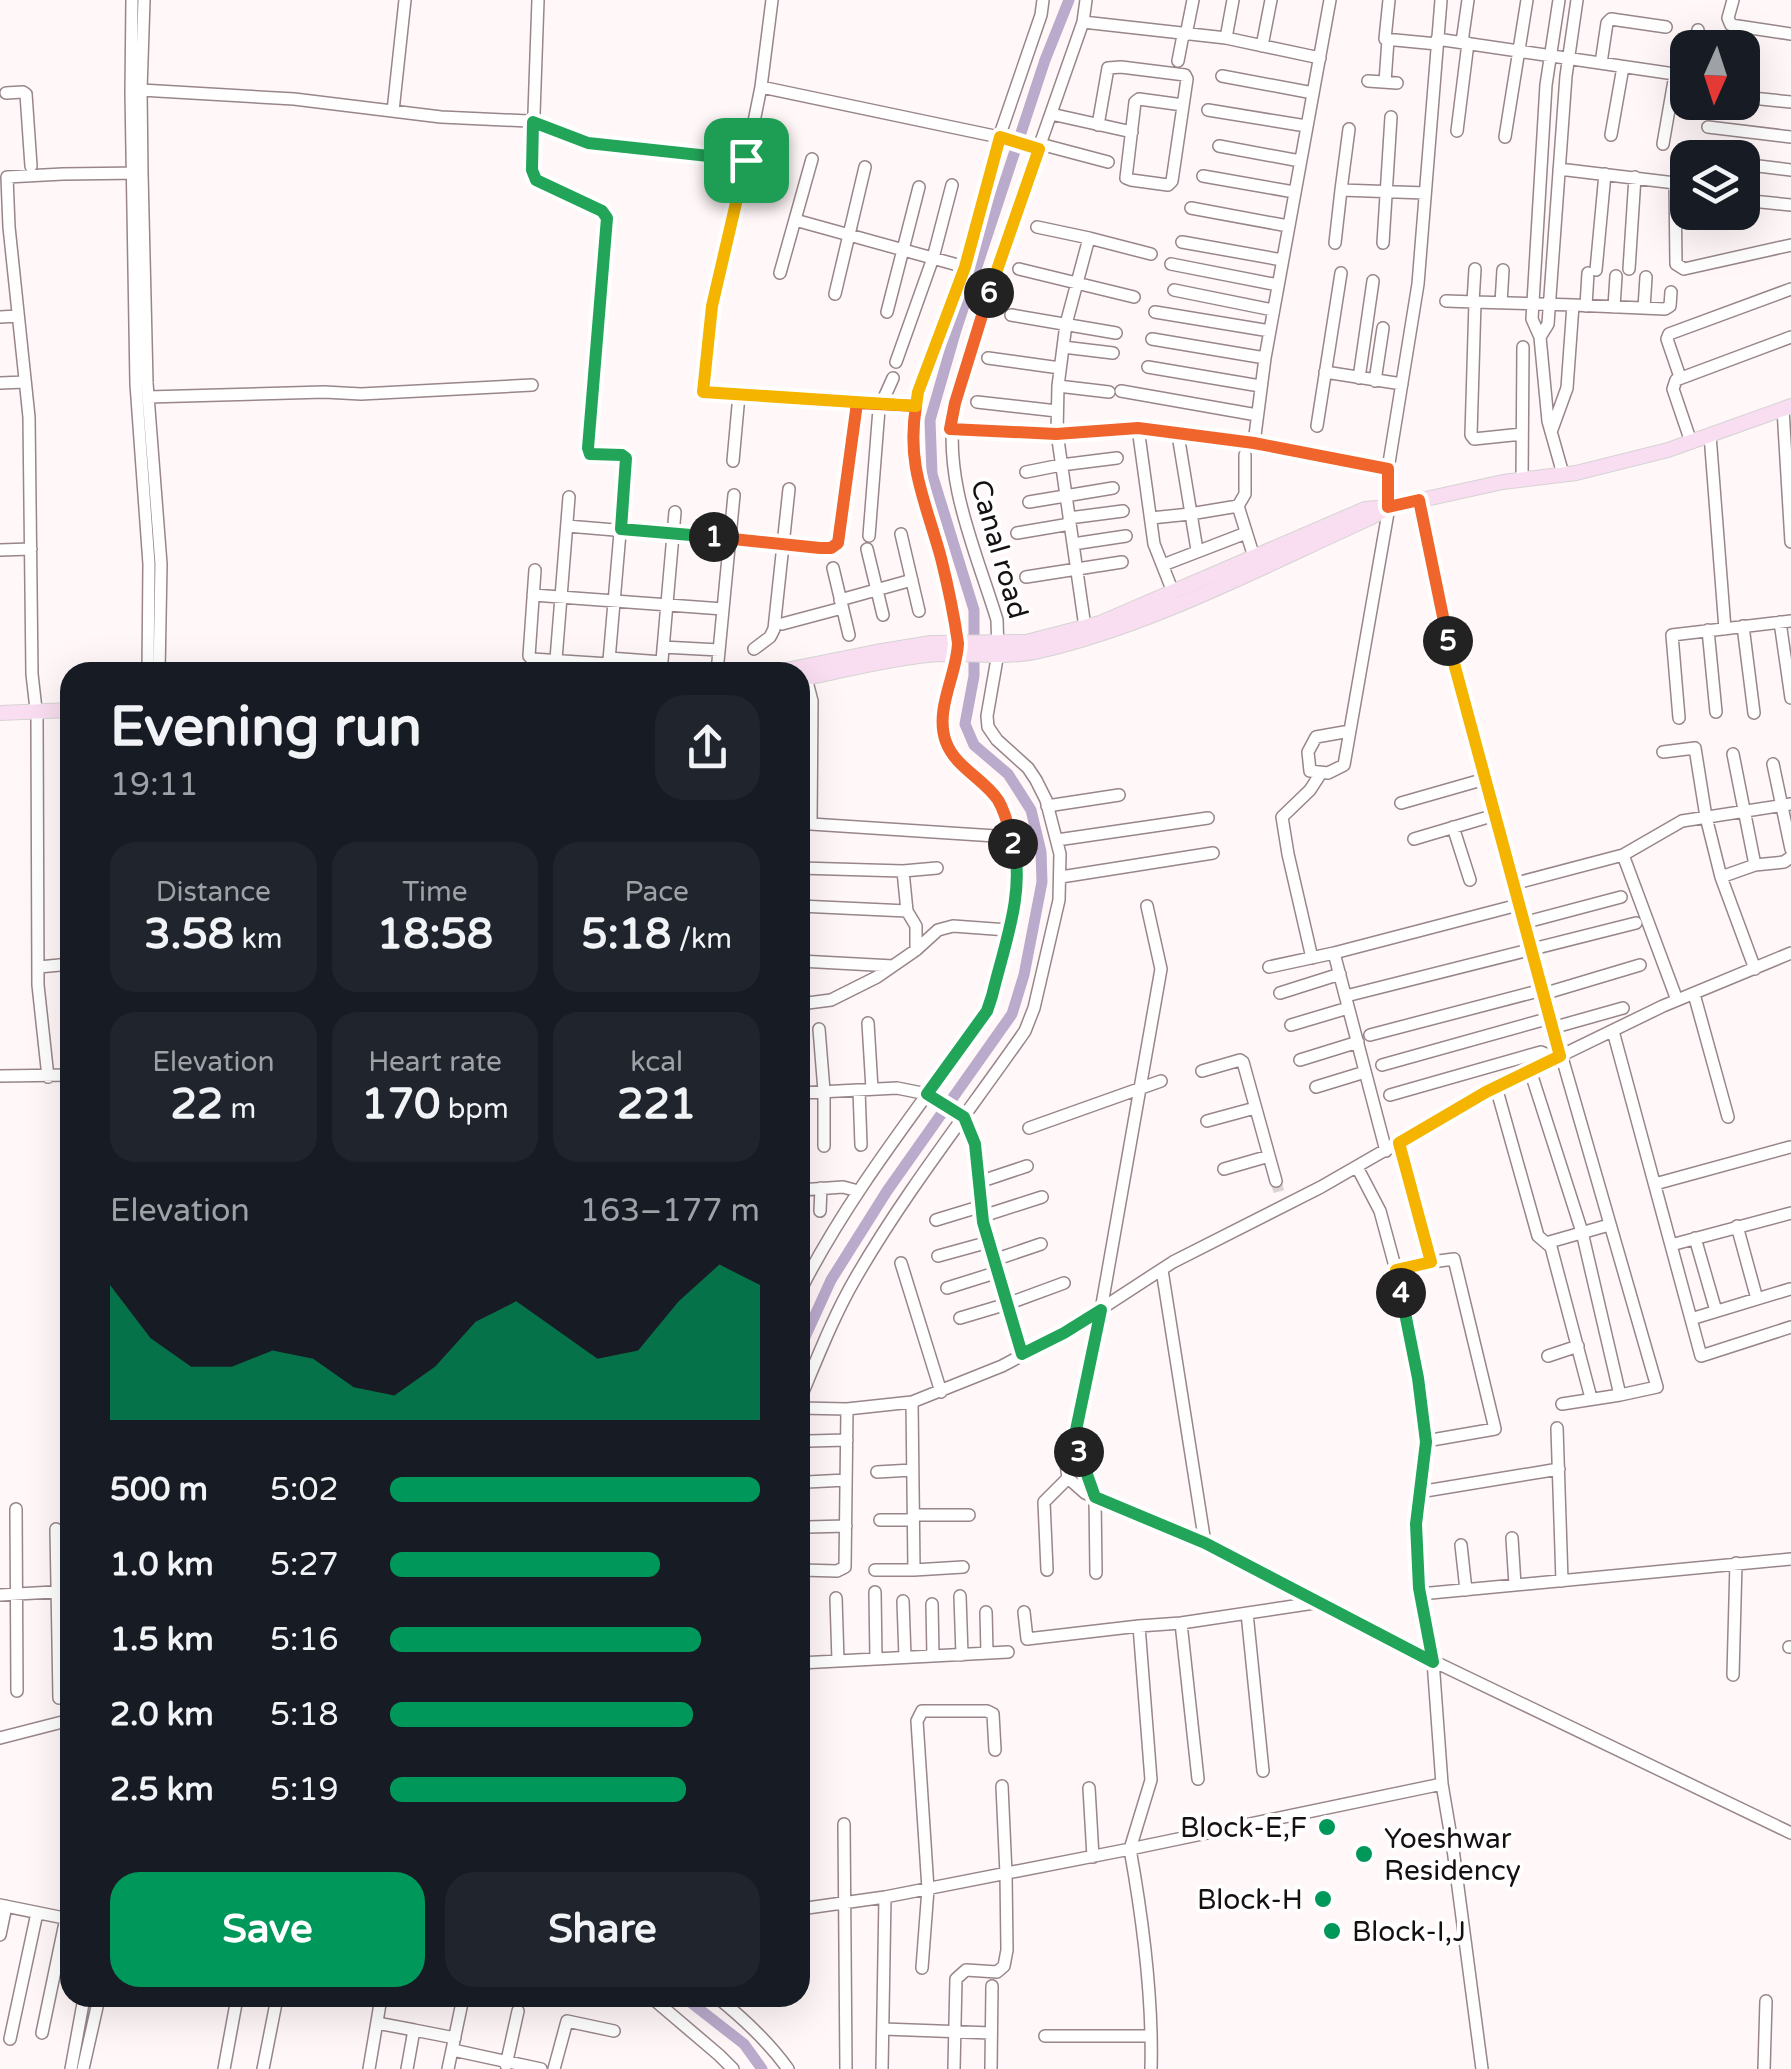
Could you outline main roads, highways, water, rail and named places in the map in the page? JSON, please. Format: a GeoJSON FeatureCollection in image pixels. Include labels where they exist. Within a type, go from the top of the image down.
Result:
{"type":"FeatureCollection","features":[{"type":"Feature","properties":{"kind":"main road"},"geometry":{"type":"LineString","coordinates":[[995,648],[1100,622],[1365,508],[1594,468],[1668,450],[1787,407]]}},
{"type":"Feature","properties":{"kind":"main road"},"geometry":{"type":"LineString","coordinates":[[804,662],[851,645],[930,644],[1031,653],[1104,633],[1199,595],[1388,507]]}},
{"type":"Feature","properties":{"kind":"main road"},"geometry":{"type":"LineString","coordinates":[[810,676],[958,647]]}},
{"type":"Feature","properties":{"kind":"main road"},"geometry":{"type":"LineString","coordinates":[[0,717],[60,714]]}},
{"type":"Feature","properties":{"kind":"waterway"},"geometry":{"type":"LineString","coordinates":[[810,1326],[831,1280],[887,1191],[1012,1014],[1024,975],[1042,882],[1041,852],[1031,810],[1008,774],[974,745],[965,724],[974,676],[974,610],[932,474],[930,420],[1045,60],[1069,0]]}},
{"type":"Feature","properties":{"kind":"waterway"},"geometry":{"type":"LineString","coordinates":[[697,2007],[744,2044],[762,2069]]}},
{"type":"Feature","properties":{"kind":"tunnel"},"geometry":{"type":"LineString","coordinates":[[1276,1181],[1280,1196]]}},
{"type":"Feature","properties":{"kind":"place","name":"Block-E,F"},"geometry":{"type":"Point","coordinates":[1327,1827]}},
{"type":"Feature","properties":{"kind":"place","name":"Yoeshwar Residency"},"geometry":{"type":"Point","coordinates":[1364,1854]}},
{"type":"Feature","properties":{"kind":"place","name":"Block-H"},"geometry":{"type":"Point","coordinates":[1323,1899]}},
{"type":"Feature","properties":{"kind":"place","name":"Block-I,J"},"geometry":{"type":"Point","coordinates":[1332,1931]}}]}
